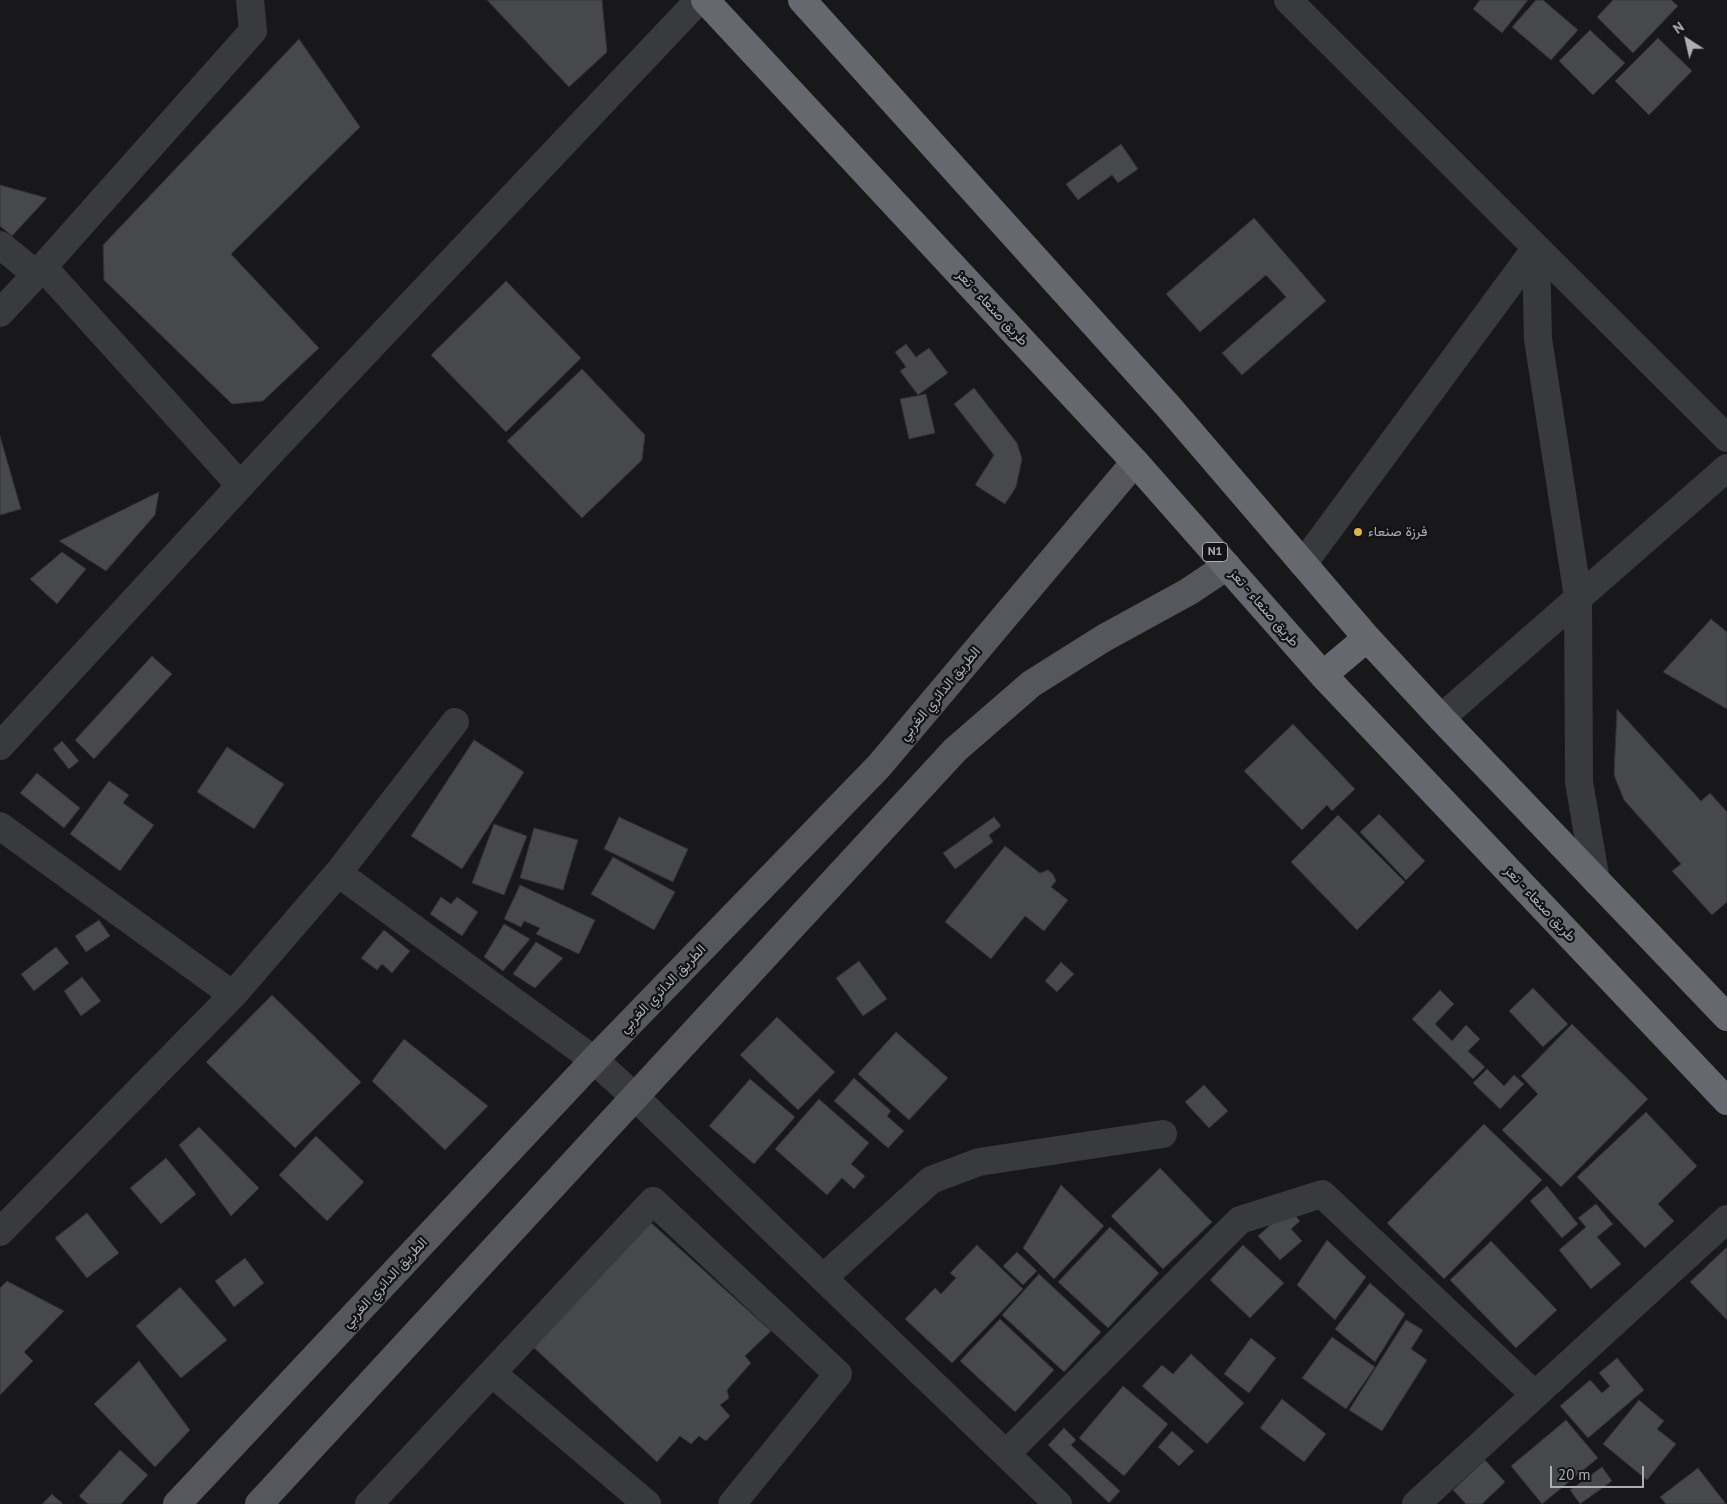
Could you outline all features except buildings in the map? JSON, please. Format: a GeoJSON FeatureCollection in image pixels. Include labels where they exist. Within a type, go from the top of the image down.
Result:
{"type":"FeatureCollection","features":[{"type":"Feature","properties":{"kind":"highway","name":"طريق صنعاء - تعز"},"geometry":{"type":"LineString","coordinates":[[705,0],[1135,462],[1324,675],[1727,1101]]}},
{"type":"Feature","properties":{"kind":"highway"},"geometry":{"type":"LineString","coordinates":[[802,0],[1168,406],[1367,638],[1440,718],[1727,1017]]}},
{"type":"Feature","properties":{"kind":"highway"},"geometry":{"type":"LineString","coordinates":[[1324,675],[1367,638]]}},
{"type":"Feature","properties":{"kind":"main road","name":"الطريق الدائري الغربي"},"geometry":{"type":"LineString","coordinates":[[177,1504],[594,1060],[879,766],[1135,462]]}},
{"type":"Feature","properties":{"kind":"main road"},"geometry":{"type":"LineString","coordinates":[[259,1504],[955,750],[1032,684],[1104,638],[1188,592],[1227,566]]}},
{"type":"Feature","properties":{"kind":"street"},"geometry":{"type":"LineString","coordinates":[[0,313],[40,271],[253,32],[250,0]]}},
{"type":"Feature","properties":{"kind":"street"},"geometry":{"type":"LineString","coordinates":[[0,746],[240,485],[698,0]]}},
{"type":"Feature","properties":{"kind":"street"},"geometry":{"type":"LineString","coordinates":[[1288,0],[1727,438]]}},
{"type":"Feature","properties":{"kind":"street"},"geometry":{"type":"LineString","coordinates":[[0,245],[40,271],[240,485]]}},
{"type":"Feature","properties":{"kind":"street"},"geometry":{"type":"LineString","coordinates":[[1303,564],[1536,248]]}},
{"type":"Feature","properties":{"kind":"street"},"geometry":{"type":"LineString","coordinates":[[1536,248],[1538,339],[1578,598],[1578,782],[1596,881]]}},
{"type":"Feature","properties":{"kind":"street"},"geometry":{"type":"LineString","coordinates":[[1440,718],[1727,468]]}},
{"type":"Feature","properties":{"kind":"street"},"geometry":{"type":"LineString","coordinates":[[0,1232],[233,995],[338,873],[455,722]]}},
{"type":"Feature","properties":{"kind":"street"},"geometry":{"type":"LineString","coordinates":[[0,826],[233,995]]}},
{"type":"Feature","properties":{"kind":"street"},"geometry":{"type":"LineString","coordinates":[[338,873],[594,1060],[635,1097],[1058,1504]]}},
{"type":"Feature","properties":{"kind":"street"},"geometry":{"type":"LineString","coordinates":[[823,1278],[931,1180],[978,1162],[1163,1134]]}},
{"type":"Feature","properties":{"kind":"street"},"geometry":{"type":"LineString","coordinates":[[1006,1454],[1240,1220],[1322,1194],[1535,1395]]}},
{"type":"Feature","properties":{"kind":"street"},"geometry":{"type":"LineString","coordinates":[[369,1504],[653,1201],[838,1374],[732,1504]]}},
{"type":"Feature","properties":{"kind":"street"},"geometry":{"type":"LineString","coordinates":[[1427,1500],[1535,1395],[1727,1219]]}},
{"type":"Feature","properties":{"kind":"street"},"geometry":{"type":"LineString","coordinates":[[492,1374],[647,1504]]}},
{"type":"Feature","properties":{"kind":"place","name":"فرزة صنعاء"},"geometry":{"type":"Point","coordinates":[1358,532]}}]}
